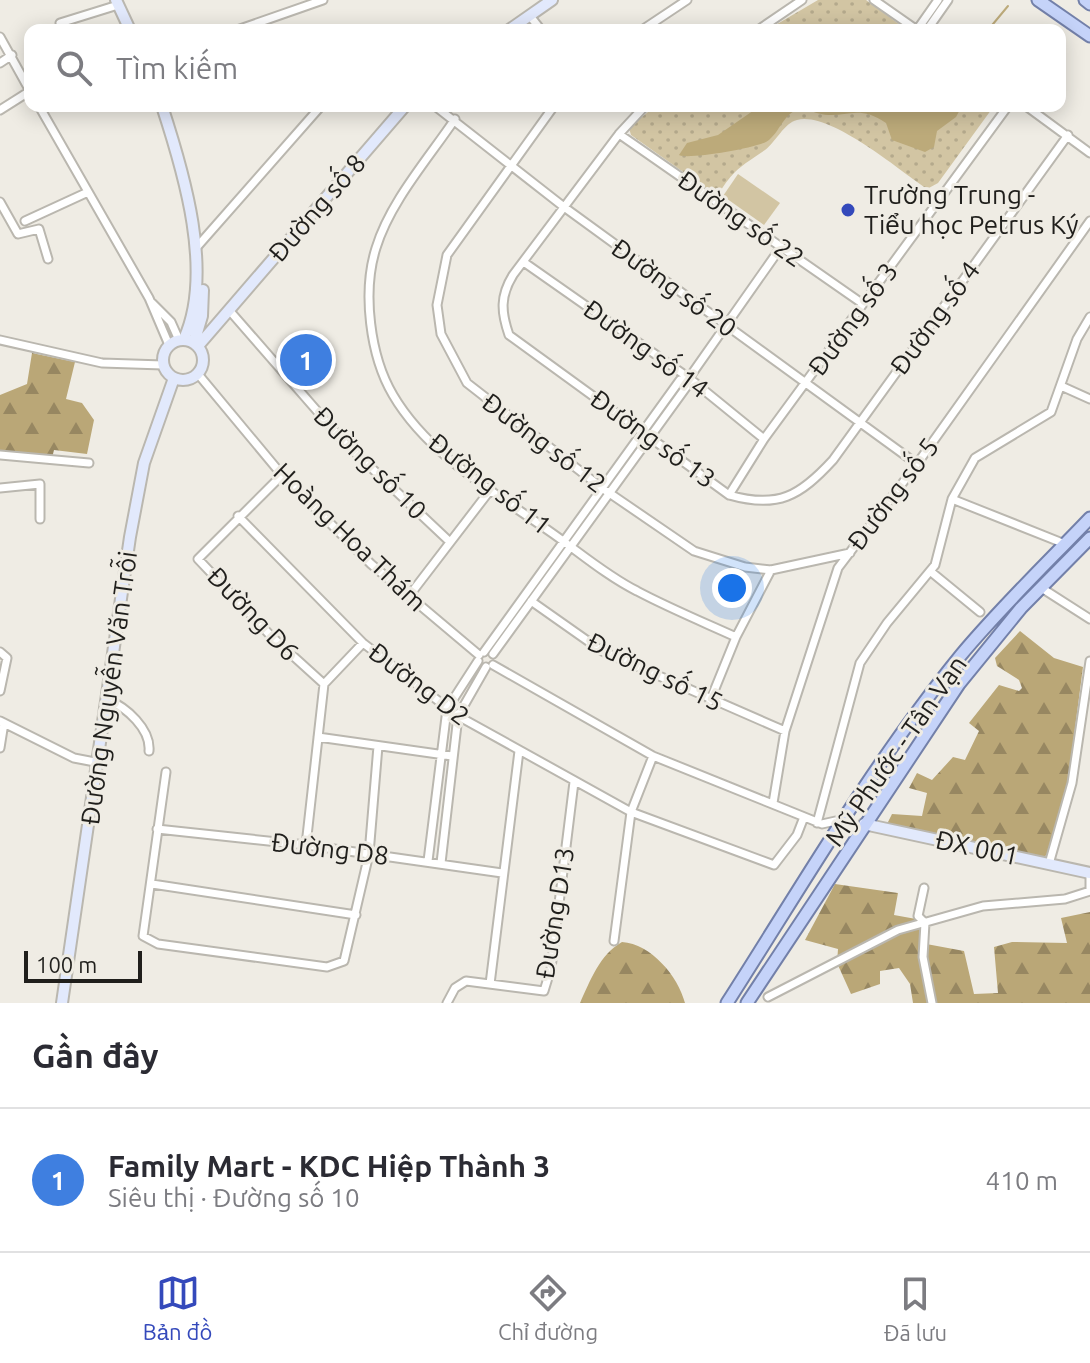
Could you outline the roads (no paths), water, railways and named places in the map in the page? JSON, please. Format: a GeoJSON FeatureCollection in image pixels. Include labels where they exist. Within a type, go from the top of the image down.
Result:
{"type":"FeatureCollection","features":[{"type":"Feature","properties":{"kind":"main road"},"geometry":{"type":"LineString","coordinates":[[1038,0],[1090,36]]}},
{"type":"Feature","properties":{"kind":"main road"},"geometry":{"type":"LineString","coordinates":[[1085,0],[1090,4]]}},
{"type":"Feature","properties":{"kind":"main road","name":"Mỹ Phước - Tân Vạn"},"geometry":{"type":"LineString","coordinates":[[727,1003],[825,851],[957,661],[1090,518]]}},
{"type":"Feature","properties":{"kind":"main road","name":"Mỹ Phước - Tân Vạn"},"geometry":{"type":"LineString","coordinates":[[747,1003],[959,684],[1040,587],[1088,542]]}},
{"type":"Feature","properties":{"kind":"street"},"geometry":{"type":"LineString","coordinates":[[267,24],[323,0]]}},
{"type":"Feature","properties":{"kind":"street"},"geometry":{"type":"LineString","coordinates":[[518,24],[552,0]]}},
{"type":"Feature","properties":{"kind":"street"},"geometry":{"type":"LineString","coordinates":[[651,24],[687,0]]}},
{"type":"Feature","properties":{"kind":"street"},"geometry":{"type":"LineString","coordinates":[[767,24],[802,0]]}},
{"type":"Feature","properties":{"kind":"street"},"geometry":{"type":"LineString","coordinates":[[874,0],[908,24]]}},
{"type":"Feature","properties":{"kind":"street"},"geometry":{"type":"LineString","coordinates":[[921,24],[938,0]]}},
{"type":"Feature","properties":{"kind":"street"},"geometry":{"type":"LineString","coordinates":[[931,24],[948,0]]}},
{"type":"Feature","properties":{"kind":"street"},"geometry":{"type":"LineString","coordinates":[[60,23],[117,2],[127,24]]}},
{"type":"Feature","properties":{"kind":"street"},"geometry":{"type":"LineString","coordinates":[[530,16],[536,24]]}},
{"type":"Feature","properties":{"kind":"street"},"geometry":{"type":"LineString","coordinates":[[0,37],[24,79]]}},
{"type":"Feature","properties":{"kind":"street"},"geometry":{"type":"LineString","coordinates":[[0,63],[12,55]]}},
{"type":"Feature","properties":{"kind":"street"},"geometry":{"type":"LineString","coordinates":[[0,110],[24,95]]}},
{"type":"Feature","properties":{"kind":"street"},"geometry":{"type":"LineString","coordinates":[[0,340],[102,363],[163,365],[174,378],[187,380],[198,374],[203,363],[151,302],[42,112]]}},
{"type":"Feature","properties":{"kind":"street"},"geometry":{"type":"LineString","coordinates":[[163,112],[196,248],[203,307],[211,317],[221,321]]}},
{"type":"Feature","properties":{"kind":"street"},"geometry":{"type":"LineString","coordinates":[[196,248],[316,112]]}},
{"type":"Feature","properties":{"kind":"street","name":"Đường số 8"},"geometry":{"type":"LineString","coordinates":[[185,342],[221,321],[400,112]]}},
{"type":"Feature","properties":{"kind":"street","name":"Đường số 20"},"geometry":{"type":"LineString","coordinates":[[444,112],[564,207],[917,464]]}},
{"type":"Feature","properties":{"kind":"street","name":"Đường số 12"},"geometry":{"type":"LineString","coordinates":[[550,112],[447,255],[437,305],[441,334],[467,383],[602,488],[694,551],[745,567],[771,570],[850,553]]}},
{"type":"Feature","properties":{"kind":"street","name":"Đường số 13"},"geometry":{"type":"LineString","coordinates":[[639,112],[619,134],[504,290],[502,313],[509,335],[729,495],[747,500],[776,500],[810,486],[859,423]]}},
{"type":"Feature","properties":{"kind":"street","name":"Đường số 3"},"geometry":{"type":"LineString","coordinates":[[729,495],[764,439],[1004,112]]}},
{"type":"Feature","properties":{"kind":"street"},"geometry":{"type":"LineString","coordinates":[[1035,112],[1090,153]]}},
{"type":"Feature","properties":{"kind":"street","name":"Đường số 11"},"geometry":{"type":"LineString","coordinates":[[455,119],[393,211],[376,248],[370,288],[371,320],[375,348],[393,396],[431,443],[567,543],[634,590],[736,637]]}},
{"type":"Feature","properties":{"kind":"street","name":"Đường số 22"},"geometry":{"type":"LineString","coordinates":[[619,134],[863,304]]}},
{"type":"Feature","properties":{"kind":"street","name":"Đường số 4"},"geometry":{"type":"LineString","coordinates":[[859,423],[1068,135]]}},
{"type":"Feature","properties":{"kind":"street"},"geometry":{"type":"LineString","coordinates":[[25,221],[88,192]]}},
{"type":"Feature","properties":{"kind":"street"},"geometry":{"type":"LineString","coordinates":[[0,202],[18,234],[39,229],[48,259]]}},
{"type":"Feature","properties":{"kind":"street","name":"Đường số 5"},"geometry":{"type":"LineString","coordinates":[[773,803],[785,731],[838,568],[917,464],[1090,221]]}},
{"type":"Feature","properties":{"kind":"street"},"geometry":{"type":"LineString","coordinates":[[428,861],[447,709],[567,543],[652,438],[687,386],[689,378],[728,327],[781,247]]}},
{"type":"Feature","properties":{"kind":"street","name":"Đường số 14"},"geometry":{"type":"LineString","coordinates":[[525,263],[689,378],[764,439]]}},
{"type":"Feature","properties":{"kind":"street"},"geometry":{"type":"LineString","coordinates":[[185,342],[193,316],[198,277]]}},
{"type":"Feature","properties":{"kind":"street"},"geometry":{"type":"LineString","coordinates":[[151,302],[185,342]]}},
{"type":"Feature","properties":{"kind":"street"},"geometry":{"type":"LineString","coordinates":[[163,365],[185,342],[203,307]]}},
{"type":"Feature","properties":{"kind":"street","name":"Đường số 10"},"geometry":{"type":"LineString","coordinates":[[229,310],[345,443],[450,542]]}},
{"type":"Feature","properties":{"kind":"street"},"geometry":{"type":"LineString","coordinates":[[171,322],[193,316]]}},
{"type":"Feature","properties":{"kind":"street"},"geometry":{"type":"LineString","coordinates":[[825,851],[820,823],[860,663],[941,552],[952,499],[975,458],[1051,412],[1080,331],[1090,317]]}},
{"type":"Feature","properties":{"kind":"street","name":"Hoàng Hoa Thám"},"geometry":{"type":"LineString","coordinates":[[198,374],[282,475],[409,596],[484,655],[489,666]]}},
{"type":"Feature","properties":{"kind":"street","name":"Đường Nguyễn Văn Trỗi"},"geometry":{"type":"LineString","coordinates":[[62,1003],[144,463],[174,378]]}},
{"type":"Feature","properties":{"kind":"street"},"geometry":{"type":"LineString","coordinates":[[484,655],[531,601],[602,488],[680,380],[689,378]]}},
{"type":"Feature","properties":{"kind":"street"},"geometry":{"type":"LineString","coordinates":[[1061,386],[1090,399]]}},
{"type":"Feature","properties":{"kind":"street"},"geometry":{"type":"LineString","coordinates":[[0,455],[89,463]]}},
{"type":"Feature","properties":{"kind":"street","name":"Đường D6"},"geometry":{"type":"LineString","coordinates":[[282,475],[198,559],[270,635],[324,684]]}},
{"type":"Feature","properties":{"kind":"street"},"geometry":{"type":"LineString","coordinates":[[0,488],[40,484],[40,519]]}},
{"type":"Feature","properties":{"kind":"street"},"geometry":{"type":"LineString","coordinates":[[409,596],[491,489]]}},
{"type":"Feature","properties":{"kind":"street"},"geometry":{"type":"LineString","coordinates":[[952,499],[1065,544]]}},
{"type":"Feature","properties":{"kind":"street","name":"Đường D2"},"geometry":{"type":"LineString","coordinates":[[238,516],[363,643],[447,709],[574,782],[631,812],[774,865],[797,835],[804,817]]}},
{"type":"Feature","properties":{"kind":"street"},"geometry":{"type":"LineString","coordinates":[[710,701],[736,637],[771,570]]}},
{"type":"Feature","properties":{"kind":"street"},"geometry":{"type":"LineString","coordinates":[[930,571],[980,612]]}},
{"type":"Feature","properties":{"kind":"street"},"geometry":{"type":"LineString","coordinates":[[1040,587],[1090,619]]}},
{"type":"Feature","properties":{"kind":"street","name":"Đường số 15"},"geometry":{"type":"LineString","coordinates":[[531,601],[602,651],[710,701],[785,731]]}},
{"type":"Feature","properties":{"kind":"street"},"geometry":{"type":"LineString","coordinates":[[306,845],[324,684],[363,643]]}},
{"type":"Feature","properties":{"kind":"street"},"geometry":{"type":"LineString","coordinates":[[0,652],[7,658],[0,691]]}},
{"type":"Feature","properties":{"kind":"street"},"geometry":{"type":"LineString","coordinates":[[484,655],[489,666],[653,756],[820,823],[848,817]]}},
{"type":"Feature","properties":{"kind":"street"},"geometry":{"type":"LineString","coordinates":[[1049,864],[1072,783],[1090,661]]}},
{"type":"Feature","properties":{"kind":"street"},"geometry":{"type":"LineString","coordinates":[[441,863],[458,716],[489,666]]}},
{"type":"Feature","properties":{"kind":"street"},"geometry":{"type":"LineString","coordinates":[[108,700],[125,706],[148,737],[149,751]]}},
{"type":"Feature","properties":{"kind":"street"},"geometry":{"type":"LineString","coordinates":[[0,748],[2,722],[74,758],[100,763]]}},
{"type":"Feature","properties":{"kind":"street"},"geometry":{"type":"LineString","coordinates":[[318,737],[452,756]]}},
{"type":"Feature","properties":{"kind":"street"},"geometry":{"type":"LineString","coordinates":[[166,772],[143,936],[158,944],[327,967],[344,961],[356,915],[369,854],[378,746]]}},
{"type":"Feature","properties":{"kind":"street"},"geometry":{"type":"LineString","coordinates":[[447,1003],[459,984],[490,984],[519,751]]}},
{"type":"Feature","properties":{"kind":"street"},"geometry":{"type":"LineString","coordinates":[[614,941],[631,812],[653,756]]}},
{"type":"Feature","properties":{"kind":"street","name":"Đường D13"},"geometry":{"type":"LineString","coordinates":[[490,984],[544,991],[551,968],[574,782]]}},
{"type":"Feature","properties":{"kind":"street"},"geometry":{"type":"LineString","coordinates":[[434,818],[445,818]]}},
{"type":"Feature","properties":{"kind":"street","name":"ĐX 001"},"geometry":{"type":"LineString","coordinates":[[864,824],[1090,874]]}},
{"type":"Feature","properties":{"kind":"street","name":"Đường D8"},"geometry":{"type":"LineString","coordinates":[[157,829],[306,845],[502,873]]}},
{"type":"Feature","properties":{"kind":"street"},"geometry":{"type":"LineString","coordinates":[[765,976],[767,1000],[894,932],[1007,901],[1065,899],[1090,891],[1090,874]]}},
{"type":"Feature","properties":{"kind":"street"},"geometry":{"type":"LineString","coordinates":[[152,884],[356,915]]}},
{"type":"Feature","properties":{"kind":"street"},"geometry":{"type":"LineString","coordinates":[[924,888],[918,916],[925,923],[923,957],[932,1003]]}},
{"type":"Feature","properties":{"kind":"waterway"},"geometry":{"type":"LineString","coordinates":[[993,24],[1008,6]]}},
{"type":"Feature","properties":{"kind":"place","name":"Trường Trung - Tiểu học Petrus Ký"},"geometry":{"type":"Point","coordinates":[848,210]}},
{"type":"Feature","properties":{"kind":"place","name":"Family Mart - KDC Hiệp Thành 3"},"geometry":{"type":"Point","coordinates":[306,360]}}]}
